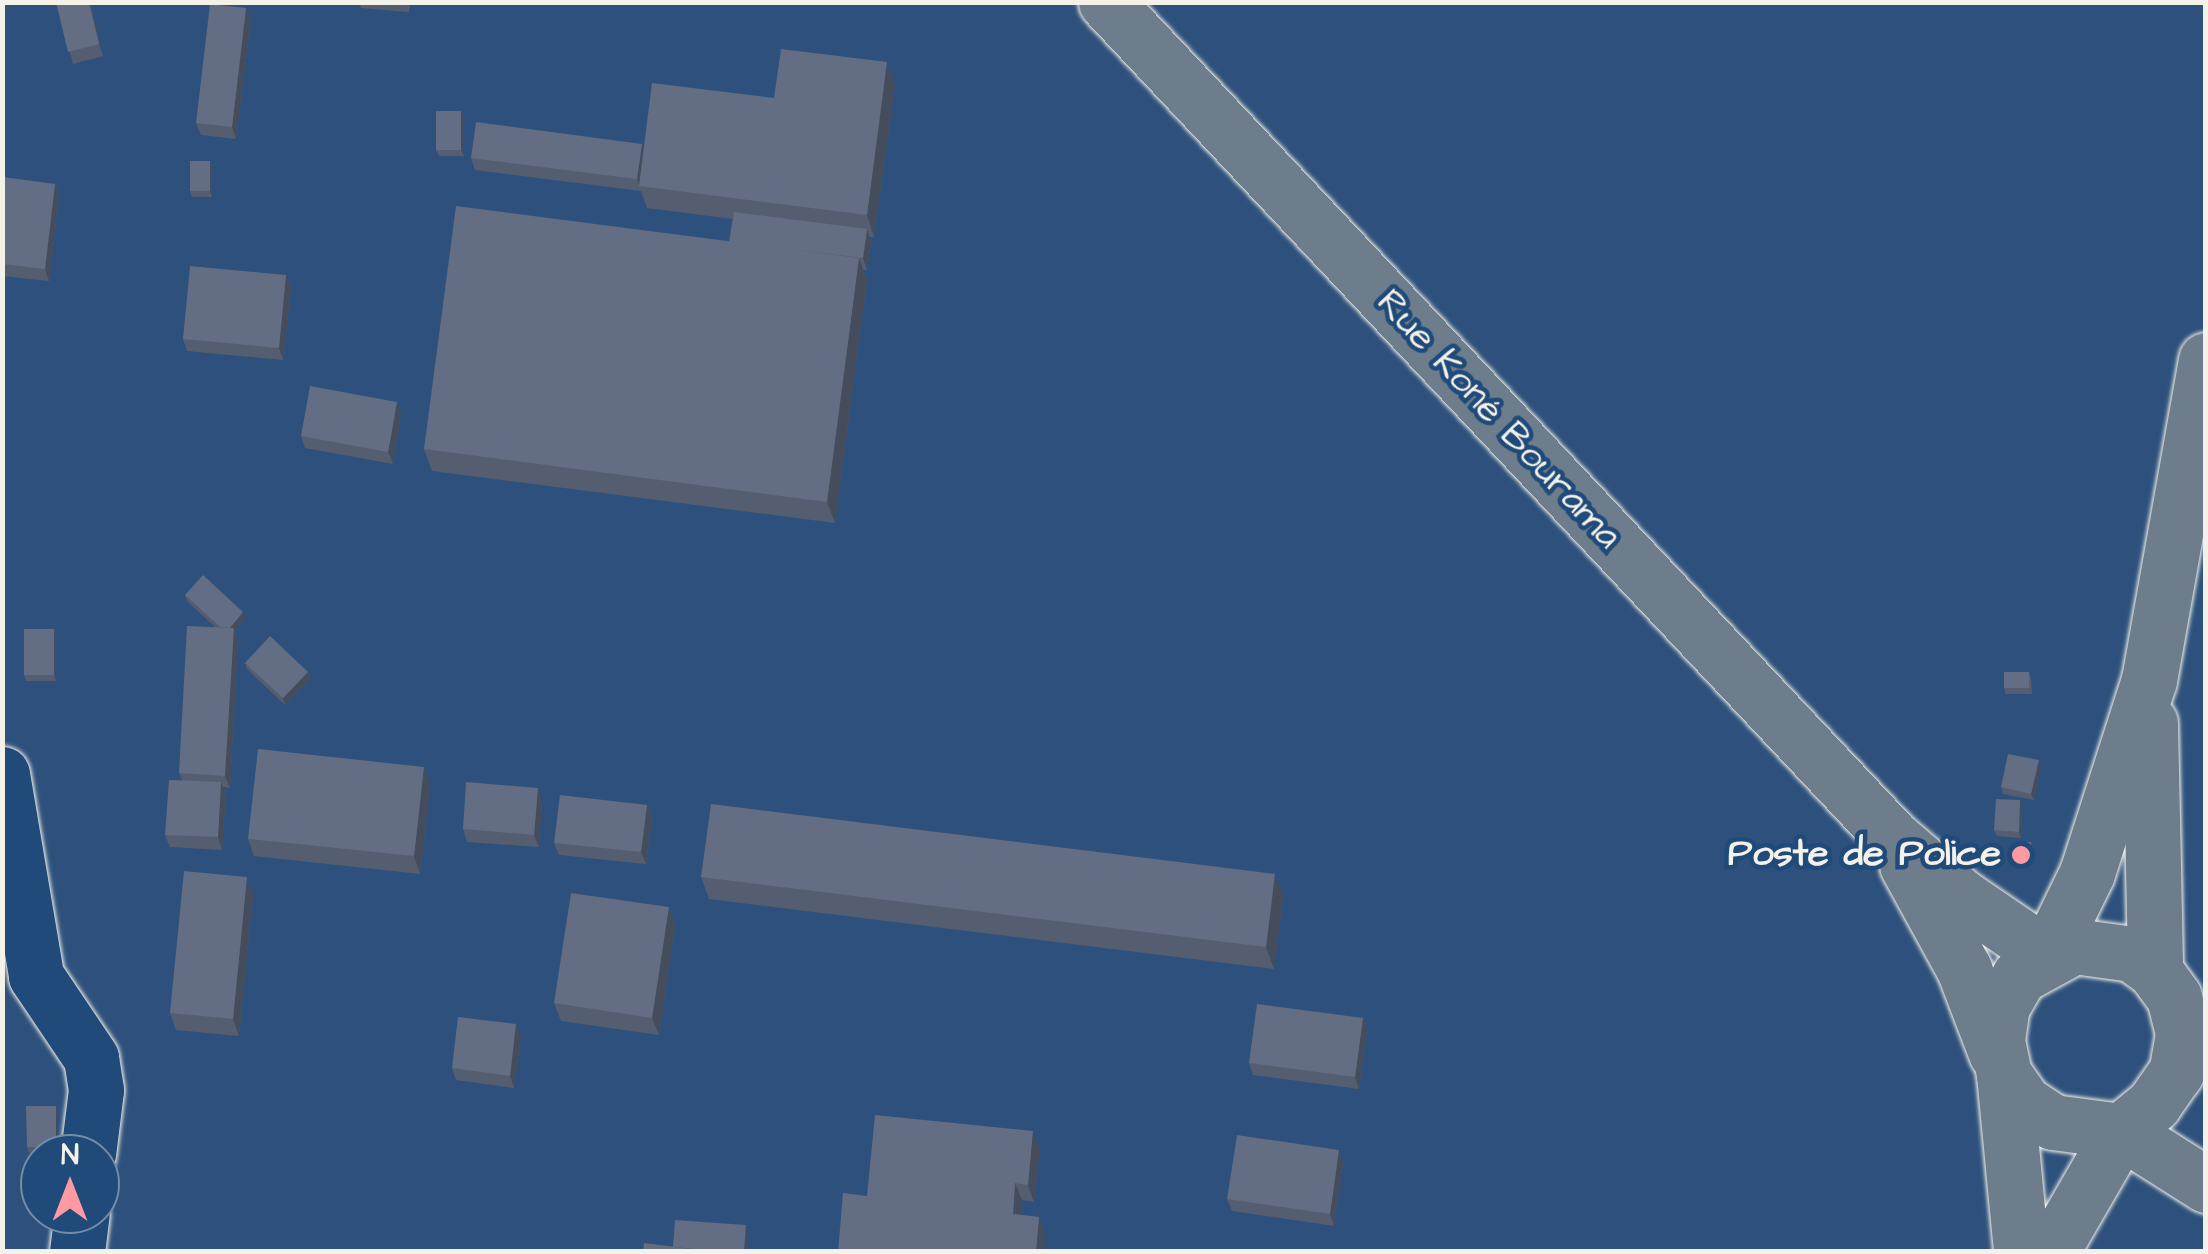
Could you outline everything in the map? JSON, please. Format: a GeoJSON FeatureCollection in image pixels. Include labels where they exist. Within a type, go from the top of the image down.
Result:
{"type":"FeatureCollection","features":[{"type":"Feature","properties":{"kind":"main road","name":"Rue Koné Bourama"},"geometry":{"type":"LineString","coordinates":[[1106,2],[1891,836],[1962,897],[2047,955]]}},
{"type":"Feature","properties":{"kind":"main road"},"geometry":{"type":"LineString","coordinates":[[2021,1252],[2004,1074],[1997,1040],[2002,1006],[2020,976],[2047,955],[2087,873],[2149,680],[2206,360]]}},
{"type":"Feature","properties":{"kind":"main road"},"geometry":{"type":"LineString","coordinates":[[2051,1252],[2121,1130],[2154,1104],[2176,1072],[2183,1034],[2164,984],[2149,680]]}},
{"type":"Feature","properties":{"kind":"main road","name":"Rue Koné Bourama"},"geometry":{"type":"LineString","coordinates":[[1891,836],[1964,969],[2004,1074]]}},
{"type":"Feature","properties":{"kind":"main road"},"geometry":{"type":"LineString","coordinates":[[2047,955],[2104,946],[2164,984],[2206,1083]]}},
{"type":"Feature","properties":{"kind":"main road"},"geometry":{"type":"LineString","coordinates":[[2004,1074],[2024,1103],[2053,1122],[2121,1130],[2206,1185]]}},
{"type":"Feature","properties":{"kind":"street"},"geometry":{"type":"LineString","coordinates":[[2,774],[19,969],[90,1058],[96,1090],[90,1134]]}},
{"type":"Feature","properties":{"kind":"building"},"geometry":{"type":"Polygon","coordinates":[[[56,2],[89,2],[99,44],[68,52],[56,2]]]}},
{"type":"Feature","properties":{"kind":"building"},"geometry":{"type":"Polygon","coordinates":[[[210,4],[246,8],[232,127],[196,123],[210,4]]]}},
{"type":"Feature","properties":{"kind":"building"},"geometry":{"type":"Polygon","coordinates":[[[781,49],[887,62],[867,215],[639,186],[652,83],[774,98],[781,49]]]}},
{"type":"Feature","properties":{"kind":"building"},"geometry":{"type":"Polygon","coordinates":[[[436,111],[461,111],[461,150],[436,150],[436,111]]]}},
{"type":"Feature","properties":{"kind":"building"},"geometry":{"type":"Polygon","coordinates":[[[476,122],[642,144],[637,179],[471,158],[476,122]]]}},
{"type":"Feature","properties":{"kind":"building"},"geometry":{"type":"Polygon","coordinates":[[[190,161],[210,161],[210,191],[190,191],[190,161]]]}},
{"type":"Feature","properties":{"kind":"building"},"geometry":{"type":"Polygon","coordinates":[[[2,177],[55,184],[45,269],[2,264],[2,177]]]}},
{"type":"Feature","properties":{"kind":"building"},"geometry":{"type":"Polygon","coordinates":[[[456,206],[859,258],[827,502],[424,449],[456,206]]]}},
{"type":"Feature","properties":{"kind":"building"},"geometry":{"type":"Polygon","coordinates":[[[734,212],[867,229],[863,258],[729,242],[734,212]]]}},
{"type":"Feature","properties":{"kind":"building"},"geometry":{"type":"Polygon","coordinates":[[[190,266],[286,275],[279,348],[183,339],[190,266]]]}},
{"type":"Feature","properties":{"kind":"building"},"geometry":{"type":"Polygon","coordinates":[[[310,386],[397,402],[388,452],[301,436],[310,386]]]}},
{"type":"Feature","properties":{"kind":"building"},"geometry":{"type":"Polygon","coordinates":[[[203,575],[243,612],[230,628],[220,627],[185,595],[203,575]]]}},
{"type":"Feature","properties":{"kind":"building"},"geometry":{"type":"Polygon","coordinates":[[[187,626],[234,628],[225,776],[179,773],[187,626]]]}},
{"type":"Feature","properties":{"kind":"building"},"geometry":{"type":"Polygon","coordinates":[[[24,629],[54,629],[54,675],[24,675],[24,629]]]}},
{"type":"Feature","properties":{"kind":"building"},"geometry":{"type":"Polygon","coordinates":[[[270,636],[308,672],[283,698],[245,663],[270,636]]]}},
{"type":"Feature","properties":{"kind":"building"},"geometry":{"type":"Polygon","coordinates":[[[2004,672],[2029,672],[2029,688],[2004,688],[2004,672]]]}},
{"type":"Feature","properties":{"kind":"building"},"geometry":{"type":"Polygon","coordinates":[[[258,749],[424,767],[414,856],[248,839],[258,749]]]}},
{"type":"Feature","properties":{"kind":"building"},"geometry":{"type":"Polygon","coordinates":[[[2008,754],[2039,760],[2031,794],[2001,787],[2008,754]]]}},
{"type":"Feature","properties":{"kind":"building"},"geometry":{"type":"Polygon","coordinates":[[[169,780],[221,782],[218,837],[165,835],[169,780]]]}},
{"type":"Feature","properties":{"kind":"building"},"geometry":{"type":"Polygon","coordinates":[[[466,782],[538,788],[534,835],[463,829],[466,782]]]}},
{"type":"Feature","properties":{"kind":"building"},"geometry":{"type":"Polygon","coordinates":[[[560,795],[647,805],[641,852],[554,843],[560,795]]]}},
{"type":"Feature","properties":{"kind":"building"},"geometry":{"type":"Polygon","coordinates":[[[1996,799],[2020,800],[2019,832],[1994,830],[1996,799]]]}},
{"type":"Feature","properties":{"kind":"building"},"geometry":{"type":"Polygon","coordinates":[[[711,804],[1275,874],[1266,947],[701,877],[711,804]]]}},
{"type":"Feature","properties":{"kind":"building"},"geometry":{"type":"Polygon","coordinates":[[[2015,842],[2031,842],[2031,854],[2015,854],[2015,842]]]}},
{"type":"Feature","properties":{"kind":"building"},"geometry":{"type":"Polygon","coordinates":[[[184,871],[247,877],[233,1019],[170,1013],[184,871]]]}},
{"type":"Feature","properties":{"kind":"building"},"geometry":{"type":"Polygon","coordinates":[[[571,893],[669,907],[652,1018],[554,1003],[571,893]]]}},
{"type":"Feature","properties":{"kind":"building"},"geometry":{"type":"Polygon","coordinates":[[[1257,1004],[1363,1018],[1355,1077],[1249,1063],[1257,1004]]]}},
{"type":"Feature","properties":{"kind":"building"},"geometry":{"type":"Polygon","coordinates":[[[458,1017],[516,1024],[510,1076],[452,1068],[458,1017]]]}},
{"type":"Feature","properties":{"kind":"building"},"geometry":{"type":"Polygon","coordinates":[[[26,1106],[56,1106],[56,1134],[27,1134],[26,1106]]]}},
{"type":"Feature","properties":{"kind":"building"},"geometry":{"type":"Polygon","coordinates":[[[875,1115],[1033,1131],[1028,1185],[1015,1183],[1013,1214],[1039,1217],[1036,1252],[838,1252],[843,1193],[867,1196],[875,1115]]]}},
{"type":"Feature","properties":{"kind":"building"},"geometry":{"type":"Polygon","coordinates":[[[1237,1135],[1339,1150],[1330,1214],[1227,1199],[1237,1135]]]}},
{"type":"Feature","properties":{"kind":"building"},"geometry":{"type":"Polygon","coordinates":[[[675,1220],[746,1225],[744,1252],[673,1247],[675,1220]]]}},
{"type":"Feature","properties":{"kind":"building"},"geometry":{"type":"Polygon","coordinates":[[[644,1243],[715,1252],[643,1252],[644,1243]]]}},
{"type":"Feature","properties":{"kind":"place","name":"Poste de Police"},"geometry":{"type":"Point","coordinates":[2021,855]}}]}
